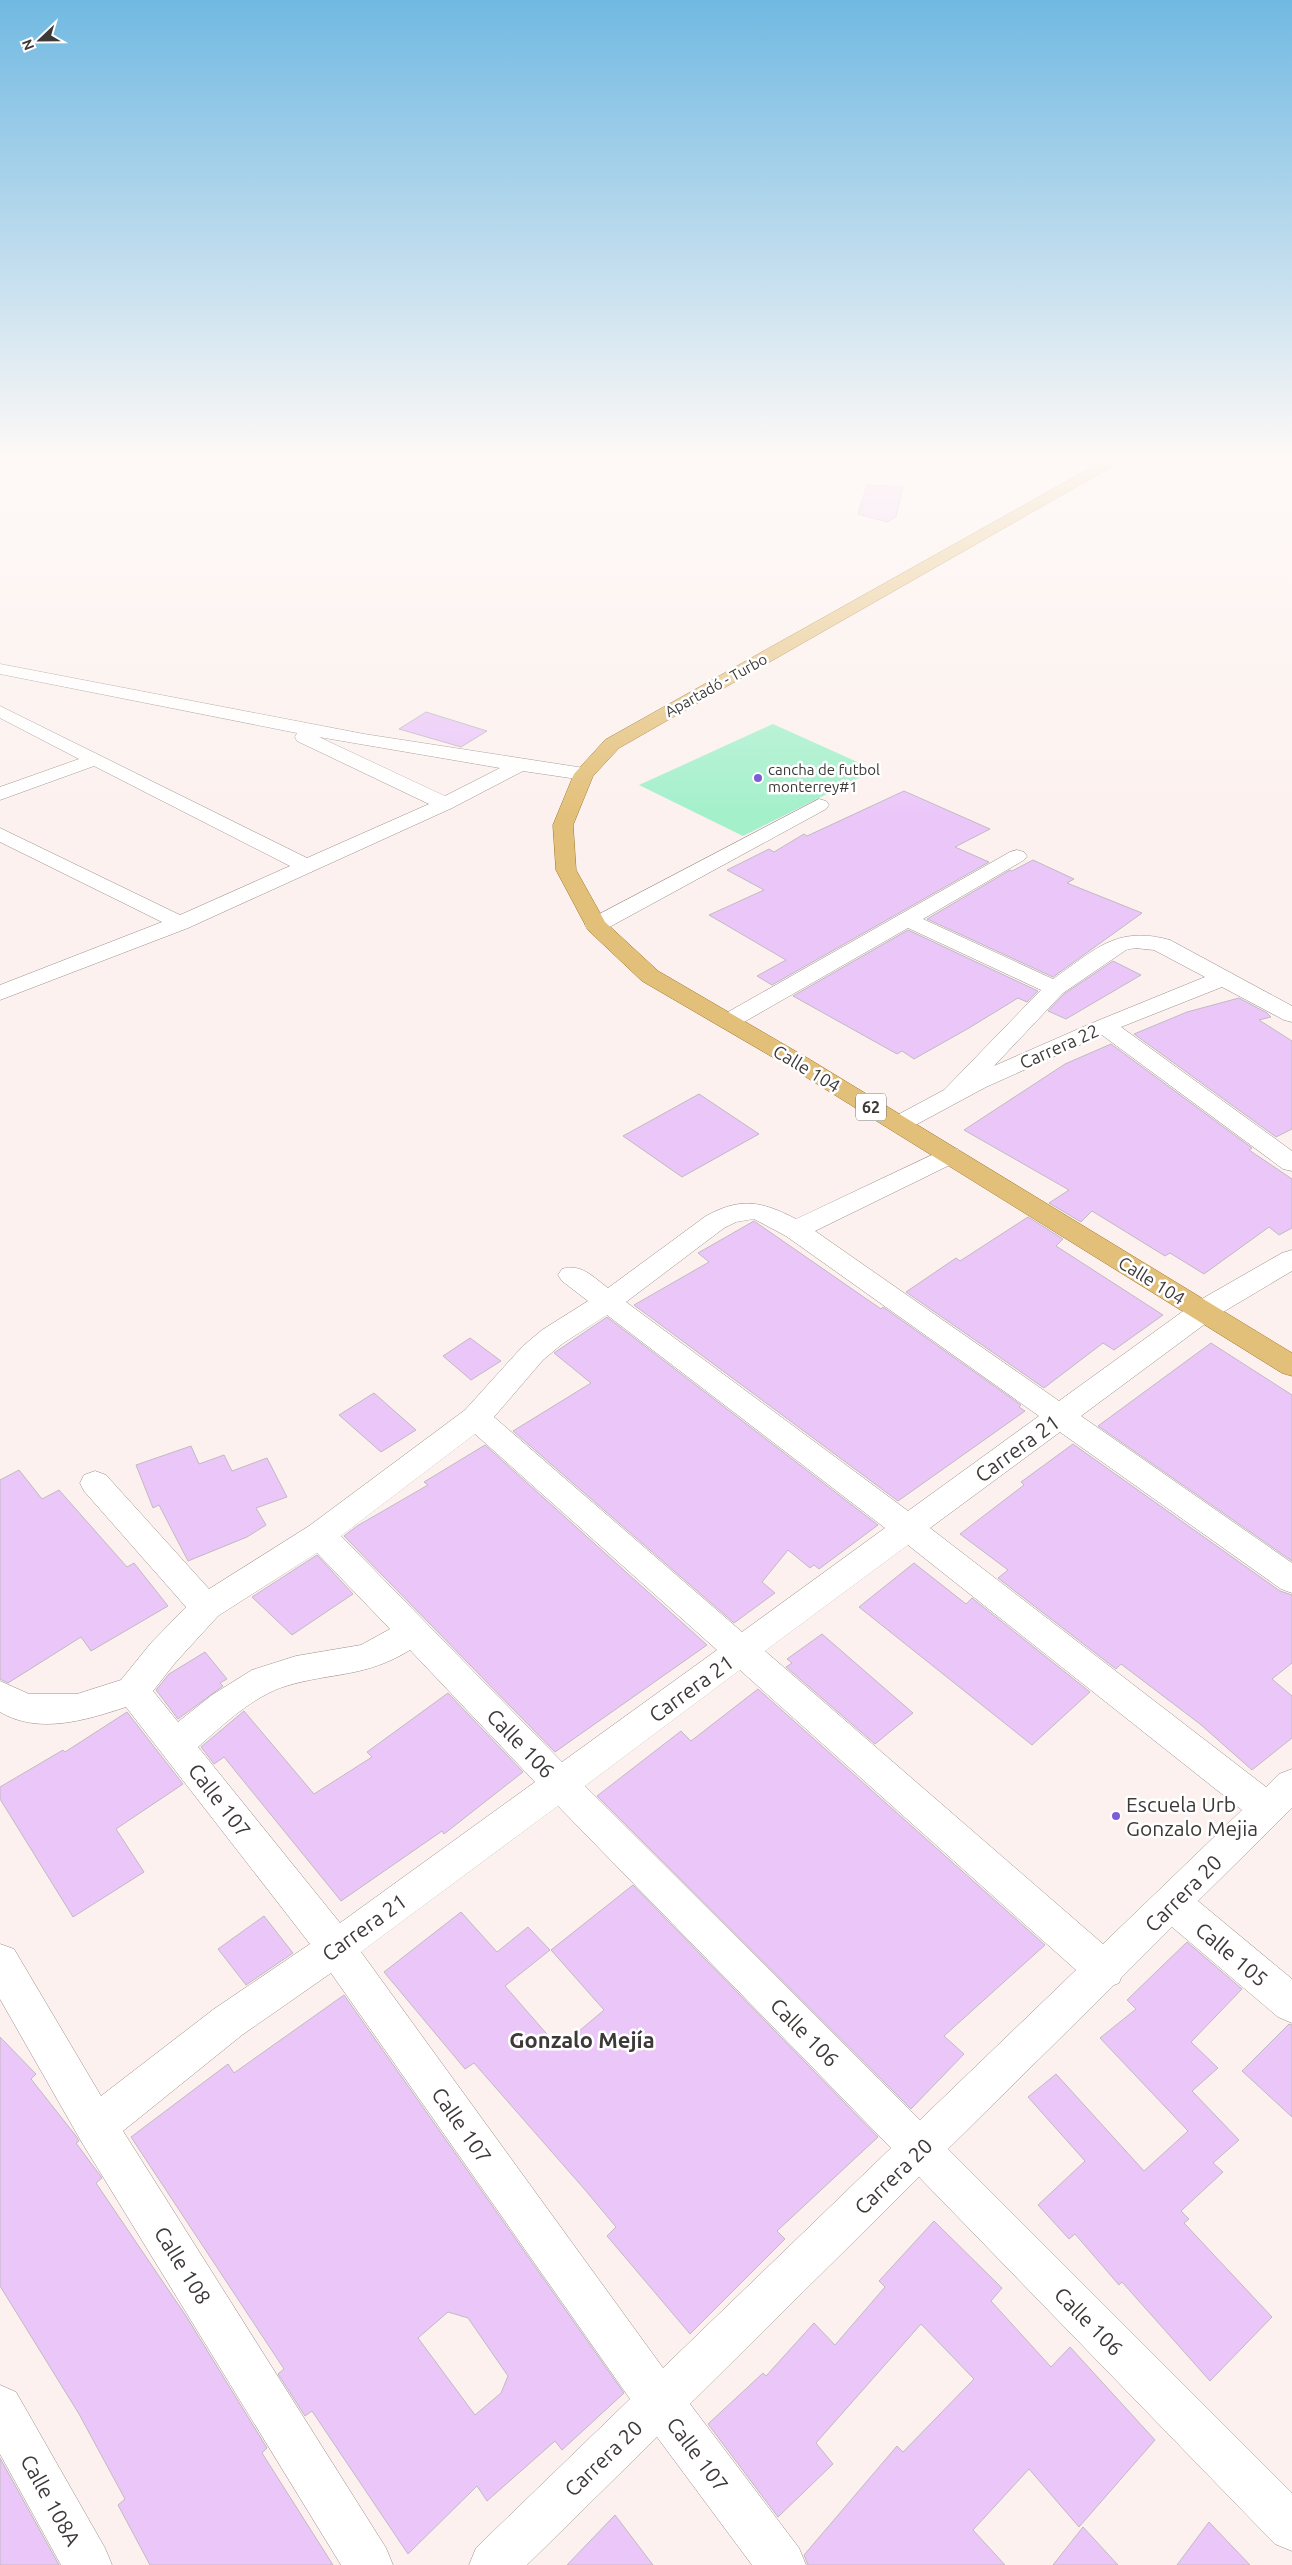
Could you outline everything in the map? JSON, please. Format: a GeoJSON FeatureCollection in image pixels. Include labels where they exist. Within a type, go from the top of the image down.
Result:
{"type":"FeatureCollection","features":[{"type":"Feature","properties":{"kind":"main road","name":"Apartadó - Turbo"},"geometry":{"type":"LineString","coordinates":[[584,774],[612,744],[905,579]]}},
{"type":"Feature","properties":{"kind":"main road","name":"Calle 104"},"geometry":{"type":"LineString","coordinates":[[584,774],[563,825],[566,870],[596,925],[650,976],[729,1021],[899,1124],[1292,1366]]}},
{"type":"Feature","properties":{"kind":"street"},"geometry":{"type":"LineString","coordinates":[[0,669],[271,722],[519,766],[584,774]]}},
{"type":"Feature","properties":{"kind":"street"},"geometry":{"type":"LineString","coordinates":[[0,711],[308,867]]}},
{"type":"Feature","properties":{"kind":"street"},"geometry":{"type":"LineString","coordinates":[[271,722],[445,804]]}},
{"type":"Feature","properties":{"kind":"street"},"geometry":{"type":"LineString","coordinates":[[0,794],[96,759]]}},
{"type":"Feature","properties":{"kind":"street"},"geometry":{"type":"LineString","coordinates":[[2,989],[180,923],[445,804],[519,766]]}},
{"type":"Feature","properties":{"kind":"street"},"geometry":{"type":"LineString","coordinates":[[596,925],[819,805]]}},
{"type":"Feature","properties":{"kind":"street"},"geometry":{"type":"LineString","coordinates":[[0,834],[180,923]]}},
{"type":"Feature","properties":{"kind":"street"},"geometry":{"type":"LineString","coordinates":[[729,1021],[1017,856]]}},
{"type":"Feature","properties":{"kind":"street"},"geometry":{"type":"LineString","coordinates":[[908,919],[1055,988]]}},
{"type":"Feature","properties":{"kind":"street"},"geometry":{"type":"LineString","coordinates":[[954,1092],[1055,988],[1118,945],[1129,941],[1145,940],[1162,944],[1292,1015]]}},
{"type":"Feature","properties":{"kind":"street","name":"Carrera 22"},"geometry":{"type":"LineString","coordinates":[[899,1124],[954,1092],[1104,1026],[1224,978]]}},
{"type":"Feature","properties":{"kind":"street"},"geometry":{"type":"LineString","coordinates":[[1104,1026],[1292,1163]]}},
{"type":"Feature","properties":{"kind":"street"},"geometry":{"type":"LineString","coordinates":[[795,1230],[949,1155]]}},
{"type":"Feature","properties":{"kind":"street"},"geometry":{"type":"LineString","coordinates":[[0,1695],[24,1709],[77,1708],[133,1691],[163,1653],[206,1607],[320,1535],[476,1418],[533,1353],[552,1337],[609,1302],[715,1222],[728,1215],[745,1210],[762,1212],[795,1230],[1292,1580]]}},
{"type":"Feature","properties":{"kind":"street","name":"Carrera 21"},"geometry":{"type":"LineString","coordinates":[[96,2126],[228,2022],[336,1948],[1203,1311],[1292,1259]]}},
{"type":"Feature","properties":{"kind":"street"},"geometry":{"type":"LineString","coordinates":[[572,1274],[908,1528],[1280,1798]]}},
{"type":"Feature","properties":{"kind":"street"},"geometry":{"type":"LineString","coordinates":[[476,1418],[1105,1970]]}},
{"type":"Feature","properties":{"kind":"street"},"geometry":{"type":"LineString","coordinates":[[95,1483],[206,1607]]}},
{"type":"Feature","properties":{"kind":"street","name":"Calle 106"},"geometry":{"type":"LineString","coordinates":[[320,1535],[560,1784],[1292,2527]]}},
{"type":"Feature","properties":{"kind":"street"},"geometry":{"type":"LineString","coordinates":[[176,1745],[198,1724],[241,1694],[274,1675],[371,1655],[414,1632]]}},
{"type":"Feature","properties":{"kind":"street","name":"Calle 107"},"geometry":{"type":"LineString","coordinates":[[133,1691],[336,1948],[660,2403],[782,2565]]}},
{"type":"Feature","properties":{"kind":"street","name":"Carrera 20"},"geometry":{"type":"LineString","coordinates":[[493,2565],[1280,1798]]}},
{"type":"Feature","properties":{"kind":"street","name":"Calle 105"},"geometry":{"type":"LineString","coordinates":[[1172,1904],[1292,2004]]}},
{"type":"Feature","properties":{"kind":"street","name":"Calle 108"},"geometry":{"type":"LineString","coordinates":[[0,1962],[96,2126],[369,2565]]}},
{"type":"Feature","properties":{"kind":"street","name":"Calle 108A"},"geometry":{"type":"LineString","coordinates":[[0,2408],[88,2565]]}},
{"type":"Feature","properties":{"kind":"green space","name":"cancha de futbol monterrey#1"},"geometry":{"type":"Polygon","coordinates":[[[773,724],[875,770],[743,836],[639,785],[773,724]]]}},
{"type":"Feature","properties":{"kind":"building"},"geometry":{"type":"Polygon","coordinates":[[[426,712],[487,731],[461,747],[399,729],[426,712]]]}},
{"type":"Feature","properties":{"kind":"building"},"geometry":{"type":"Polygon","coordinates":[[[904,791],[990,829],[955,847],[989,862],[772,985],[757,976],[786,960],[709,915],[764,890],[727,870],[769,849],[774,852],[804,834],[807,836],[904,791]]]}},
{"type":"Feature","properties":{"kind":"building"},"geometry":{"type":"Polygon","coordinates":[[[1033,860],[1074,879],[1067,883],[1142,913],[1053,977],[927,919],[1010,870],[1012,871],[1033,860]]]}},
{"type":"Feature","properties":{"kind":"building"},"geometry":{"type":"Polygon","coordinates":[[[908,930],[1038,991],[1027,1002],[1018,998],[914,1059],[902,1051],[897,1054],[793,996],[908,930]]]}},
{"type":"Feature","properties":{"kind":"building"},"geometry":{"type":"Polygon","coordinates":[[[1113,961],[1141,975],[1066,1019],[1048,1011],[1064,994],[1113,961]]]}},
{"type":"Feature","properties":{"kind":"building"},"geometry":{"type":"Polygon","coordinates":[[[1239,998],[1267,1013],[1271,1017],[1259,1020],[1292,1041],[1292,1129],[1276,1137],[1134,1034],[1187,1012],[1239,998]]]}},
{"type":"Feature","properties":{"kind":"building"},"geometry":{"type":"Polygon","coordinates":[[[1111,1044],[1252,1148],[1249,1150],[1292,1179],[1292,1228],[1279,1235],[1269,1227],[1204,1274],[1170,1253],[1165,1256],[1092,1211],[1081,1222],[1049,1203],[1069,1190],[964,1130],[1065,1064],[1111,1044]]]}},
{"type":"Feature","properties":{"kind":"building"},"geometry":{"type":"Polygon","coordinates":[[[699,1094],[759,1134],[682,1177],[623,1136],[699,1094]]]}},
{"type":"Feature","properties":{"kind":"building"},"geometry":{"type":"Polygon","coordinates":[[[1028,1217],[1063,1239],[1056,1246],[1163,1315],[1114,1350],[1103,1343],[1044,1388],[906,1292],[956,1258],[960,1261],[1028,1217]]]}},
{"type":"Feature","properties":{"kind":"building"},"geometry":{"type":"Polygon","coordinates":[[[754,1221],[881,1309],[883,1307],[1021,1405],[1019,1407],[1025,1411],[898,1501],[634,1305],[709,1262],[698,1253],[754,1221]]]}},
{"type":"Feature","properties":{"kind":"building"},"geometry":{"type":"Polygon","coordinates":[[[607,1317],[878,1525],[819,1569],[814,1565],[810,1568],[788,1550],[762,1582],[775,1593],[734,1623],[513,1431],[591,1383],[554,1353],[607,1317]]]}},
{"type":"Feature","properties":{"kind":"building"},"geometry":{"type":"Polygon","coordinates":[[[470,1338],[501,1361],[471,1380],[443,1356],[470,1338]]]}},
{"type":"Feature","properties":{"kind":"building"},"geometry":{"type":"Polygon","coordinates":[[[1211,1343],[1292,1395],[1292,1561],[1098,1426],[1211,1343]]]}},
{"type":"Feature","properties":{"kind":"building"},"geometry":{"type":"Polygon","coordinates":[[[374,1393],[416,1430],[381,1452],[339,1415],[374,1393]]]}},
{"type":"Feature","properties":{"kind":"building"},"geometry":{"type":"Polygon","coordinates":[[[1073,1444],[1280,1591],[1292,1595],[1292,1663],[1272,1679],[1292,1696],[1292,1738],[1252,1770],[1200,1724],[1121,1664],[1116,1669],[998,1578],[1008,1570],[960,1534],[1024,1485],[1021,1482],[1073,1444]]]}},
{"type":"Feature","properties":{"kind":"building"},"geometry":{"type":"Polygon","coordinates":[[[485,1445],[707,1645],[555,1752],[344,1536],[357,1526],[428,1485],[424,1482],[485,1445]]]}},
{"type":"Feature","properties":{"kind":"building"},"geometry":{"type":"Polygon","coordinates":[[[191,1446],[199,1464],[224,1455],[232,1471],[267,1458],[287,1497],[256,1508],[266,1525],[247,1537],[188,1561],[159,1505],[153,1508],[136,1465],[191,1446]]]}},
{"type":"Feature","properties":{"kind":"building"},"geometry":{"type":"Polygon","coordinates":[[[19,1470],[42,1499],[59,1490],[127,1567],[134,1563],[168,1606],[91,1651],[81,1637],[8,1683],[0,1679],[0,1480],[19,1470]]]}},
{"type":"Feature","properties":{"kind":"building"},"geometry":{"type":"Polygon","coordinates":[[[317,1555],[353,1594],[292,1635],[252,1597],[317,1555]]]}},
{"type":"Feature","properties":{"kind":"building"},"geometry":{"type":"Polygon","coordinates":[[[914,1563],[966,1604],[972,1598],[1090,1692],[1032,1745],[859,1607],[914,1563]]]}},
{"type":"Feature","properties":{"kind":"building"},"geometry":{"type":"Polygon","coordinates":[[[822,1634],[913,1713],[875,1744],[786,1667],[792,1663],[787,1659],[822,1634]]]}},
{"type":"Feature","properties":{"kind":"building"},"geometry":{"type":"Polygon","coordinates":[[[205,1652],[227,1679],[220,1683],[223,1686],[178,1719],[156,1690],[169,1674],[205,1652]]]}},
{"type":"Feature","properties":{"kind":"building"},"geometry":{"type":"Polygon","coordinates":[[[758,1689],[1045,1945],[944,2036],[964,2054],[911,2109],[597,1796],[681,1731],[691,1741],[758,1689]]]}},
{"type":"Feature","properties":{"kind":"building"},"geometry":{"type":"Polygon","coordinates":[[[448,1693],[523,1772],[444,1834],[442,1831],[341,1901],[224,1757],[214,1764],[201,1747],[244,1711],[314,1794],[372,1757],[367,1752],[448,1693]]]}},
{"type":"Feature","properties":{"kind":"building"},"geometry":{"type":"Polygon","coordinates":[[[127,1712],[183,1784],[116,1829],[144,1872],[73,1917],[0,1799],[0,1787],[63,1750],[65,1752],[127,1712]]]}},
{"type":"Feature","properties":{"kind":"building"},"geometry":{"type":"Polygon","coordinates":[[[633,1885],[878,2137],[777,2231],[785,2239],[690,2334],[607,2236],[616,2227],[586,2191],[474,2063],[465,2069],[384,1972],[461,1912],[497,1952],[528,1927],[550,1950],[505,1986],[559,2048],[604,2010],[551,1950],[633,1885]]]}},
{"type":"Feature","properties":{"kind":"building"},"geometry":{"type":"Polygon","coordinates":[[[264,1916],[293,1953],[246,1985],[218,1949],[264,1916]]]}},
{"type":"Feature","properties":{"kind":"building"},"geometry":{"type":"Polygon","coordinates":[[[1187,1942],[1242,1989],[1191,2042],[1218,2068],[1192,2091],[1239,2140],[1213,2163],[1223,2172],[1181,2211],[1189,2219],[1184,2223],[1272,2317],[1210,2381],[1122,2282],[1119,2285],[1075,2234],[1069,2239],[1038,2205],[1085,2161],[1028,2097],[1056,2074],[1144,2171],[1188,2131],[1100,2038],[1136,2009],[1127,2000],[1187,1942]]]}},
{"type":"Feature","properties":{"kind":"building"},"geometry":{"type":"Polygon","coordinates":[[[344,1995],[624,2393],[562,2450],[555,2441],[487,2501],[477,2486],[408,2554],[312,2411],[305,2416],[278,2374],[284,2369],[131,2137],[228,2064],[234,2073],[344,1995]],[[448,2312],[418,2338],[475,2415],[501,2393],[508,2376],[468,2318],[448,2312]]]}},
{"type":"Feature","properties":{"kind":"building"},"geometry":{"type":"Polygon","coordinates":[[[1289,2024],[1292,2025],[1292,2117],[1242,2071],[1289,2024]]]}},
{"type":"Feature","properties":{"kind":"building"},"geometry":{"type":"Polygon","coordinates":[[[0,2037],[36,2074],[31,2079],[76,2136],[79,2141],[76,2143],[102,2178],[96,2183],[186,2316],[267,2448],[262,2453],[333,2565],[150,2565],[118,2505],[125,2499],[79,2414],[0,2286],[0,2037]]]}},
{"type":"Feature","properties":{"kind":"building"},"geometry":{"type":"Polygon","coordinates":[[[934,2221],[1002,2288],[991,2301],[1051,2367],[1070,2347],[1155,2440],[1079,2527],[1029,2469],[973,2530],[1005,2565],[808,2565],[804,2555],[897,2446],[903,2452],[974,2379],[921,2324],[816,2443],[833,2464],[778,2517],[708,2424],[763,2373],[766,2376],[814,2323],[835,2345],[885,2287],[879,2281],[934,2221]]]}},
{"type":"Feature","properties":{"kind":"building"},"geometry":{"type":"Polygon","coordinates":[[[0,2458],[59,2565],[0,2565],[0,2458]]]}},
{"type":"Feature","properties":{"kind":"building"},"geometry":{"type":"Polygon","coordinates":[[[615,2515],[653,2565],[567,2565],[615,2515]]]}},
{"type":"Feature","properties":{"kind":"building"},"geometry":{"type":"Polygon","coordinates":[[[1209,2522],[1250,2565],[1177,2565],[1209,2522]]]}},
{"type":"Feature","properties":{"kind":"building"},"geometry":{"type":"Polygon","coordinates":[[[1083,2527],[1118,2565],[1053,2565],[1083,2527]]]}},
{"type":"Feature","properties":{"kind":"place","name":"cancha de futbol monterrey#1"},"geometry":{"type":"Point","coordinates":[758,778]}},
{"type":"Feature","properties":{"kind":"place","name":"Escuela Urb Gonzalo Mejia"},"geometry":{"type":"Point","coordinates":[1116,1816]}},
{"type":"Feature","properties":{"kind":"district","name":"Gonzalo Mejía"},"geometry":{"type":"Point","coordinates":[582,2039]}}]}
